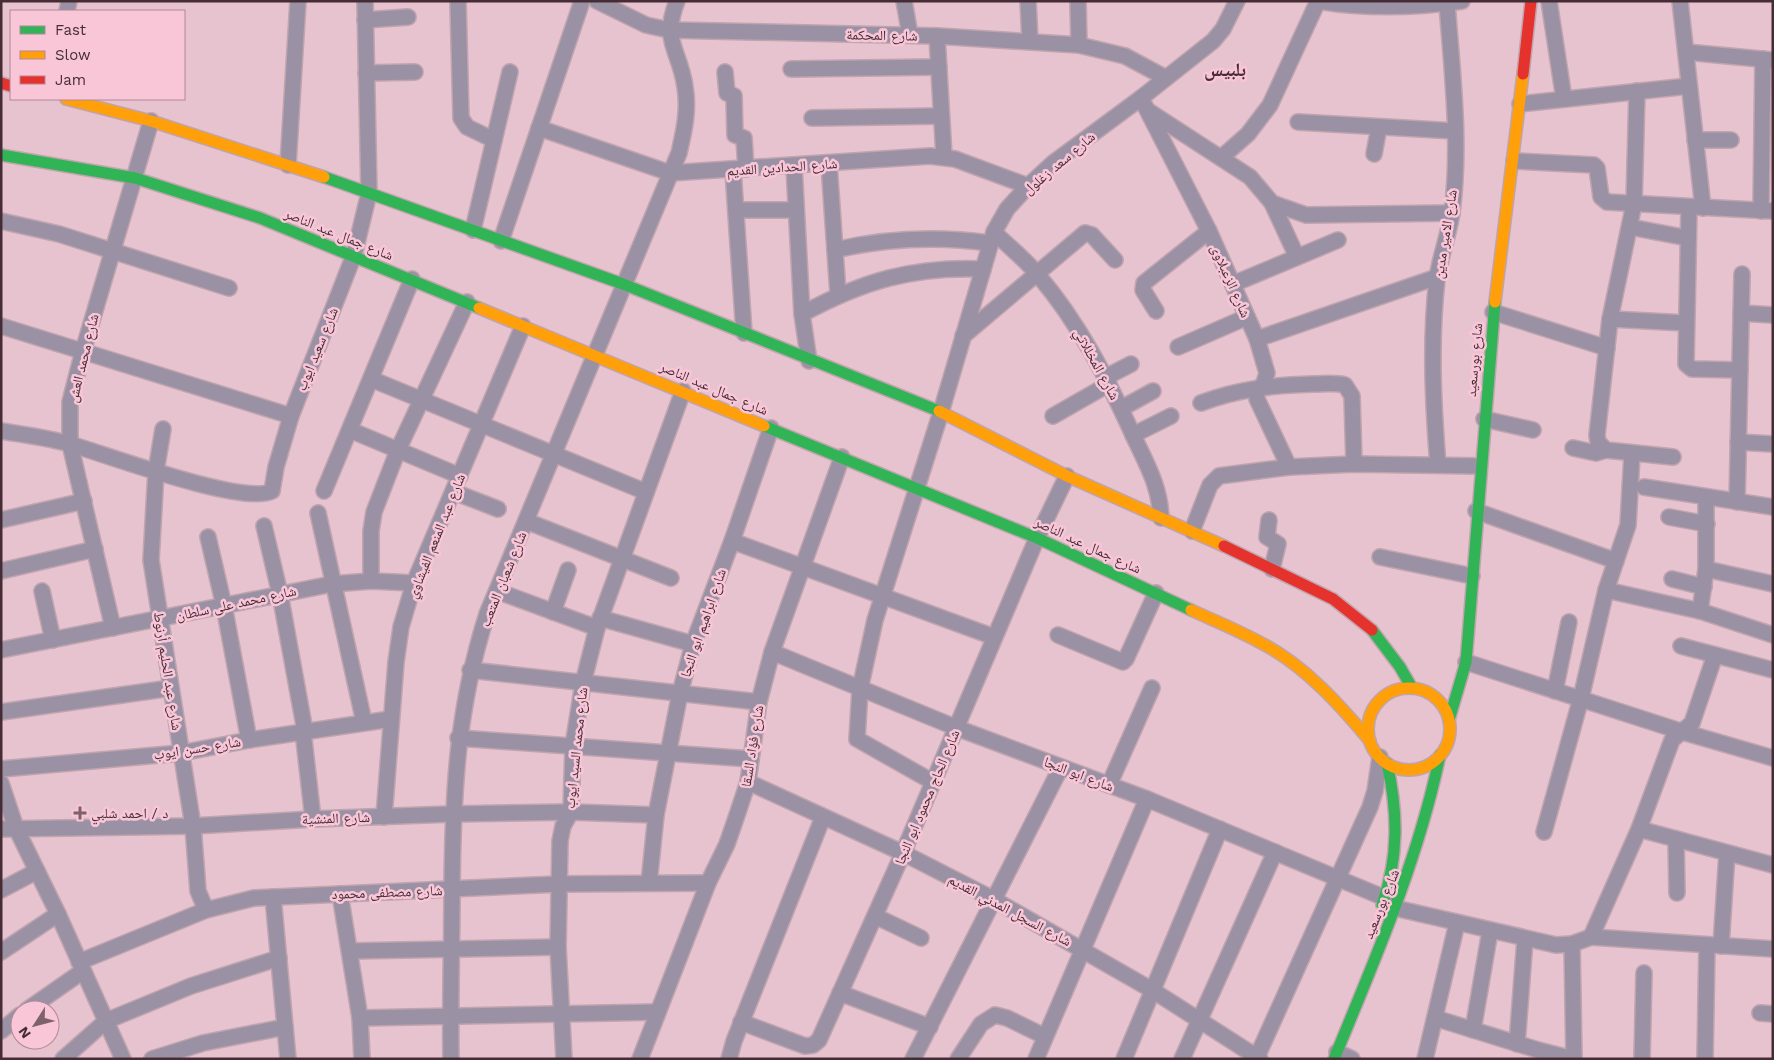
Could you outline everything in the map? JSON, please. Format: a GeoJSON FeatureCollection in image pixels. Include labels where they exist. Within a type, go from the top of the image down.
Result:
{"type":"FeatureCollection","features":[{"type":"Feature","properties":{"kind":"street"},"geometry":{"type":"LineString","coordinates":[[288,165],[298,1]]}},
{"type":"Feature","properties":{"kind":"street","name":"شارع سعيد ايوب"},"geometry":{"type":"LineString","coordinates":[[156,471],[213,488],[259,493],[272,491],[276,467],[291,416],[354,255],[369,193],[365,1]]}},
{"type":"Feature","properties":{"kind":"street"},"geometry":{"type":"LineString","coordinates":[[458,1],[461,118],[466,127],[494,140]]}},
{"type":"Feature","properties":{"kind":"street"},"geometry":{"type":"LineString","coordinates":[[501,241],[582,1]]}},
{"type":"Feature","properties":{"kind":"street","name":"شارع المحكمة"},"geometry":{"type":"LineString","coordinates":[[597,1],[646,25],[669,30],[910,35],[1079,45],[1125,56],[1166,78]]}},
{"type":"Feature","properties":{"kind":"street"},"geometry":{"type":"LineString","coordinates":[[669,30],[677,1]]}},
{"type":"Feature","properties":{"kind":"street"},"geometry":{"type":"LineString","coordinates":[[904,1],[910,35]]}},
{"type":"Feature","properties":{"kind":"street"},"geometry":{"type":"LineString","coordinates":[[1028,1],[1030,41]]}},
{"type":"Feature","properties":{"kind":"street"},"geometry":{"type":"LineString","coordinates":[[1078,1],[1079,45]]}},
{"type":"Feature","properties":{"kind":"street","name":"شارع سعد زغلول"},"geometry":{"type":"LineString","coordinates":[[933,782],[861,742],[856,734],[860,689],[881,596],[941,412],[992,238],[1007,209],[1028,186],[1054,163],[1213,41],[1224,29],[1237,1]]}},
{"type":"Feature","properties":{"kind":"street"},"geometry":{"type":"LineString","coordinates":[[1222,157],[1248,134],[1270,105],[1318,1],[1381,7],[1455,2]]}},
{"type":"Feature","properties":{"kind":"street","name":"شارع بورسعيد"},"geometry":{"type":"LineString","coordinates":[[1449,720],[1461,685],[1466,662],[1479,466],[1493,312],[1514,161],[1531,1]]}},
{"type":"Feature","properties":{"kind":"street"},"geometry":{"type":"LineString","coordinates":[[1549,1],[1564,100]]}},
{"type":"Feature","properties":{"kind":"street"},"geometry":{"type":"LineString","coordinates":[[1680,1],[1695,140],[1696,208],[1688,238],[1686,364],[1688,367],[1740,370]]}},
{"type":"Feature","properties":{"kind":"street","name":"شارع الامير مدين"},"geometry":{"type":"LineString","coordinates":[[1438,465],[1432,371],[1437,277],[1452,213],[1455,131],[1455,2]]}},
{"type":"Feature","properties":{"kind":"street"},"geometry":{"type":"LineString","coordinates":[[366,20],[408,17]]}},
{"type":"Feature","properties":{"kind":"street","name":"شارع شعبان المتعب"},"geometry":{"type":"LineString","coordinates":[[451,1059],[452,814],[458,738],[470,670],[487,614],[681,145],[687,106],[685,86],[671,46],[669,30]]}},
{"type":"Feature","properties":{"kind":"street"},"geometry":{"type":"LineString","coordinates":[[937,36],[944,157]]}},
{"type":"Feature","properties":{"kind":"street"},"geometry":{"type":"LineString","coordinates":[[1514,161],[1594,165],[1597,168],[1601,197],[1604,200],[1634,204],[1767,211],[1768,60],[1686,52]]}},
{"type":"Feature","properties":{"kind":"street"},"geometry":{"type":"LineString","coordinates":[[792,69],[939,67]]}},
{"type":"Feature","properties":{"kind":"street"},"geometry":{"type":"LineString","coordinates":[[366,73],[415,72]]}},
{"type":"Feature","properties":{"kind":"street"},"geometry":{"type":"LineString","coordinates":[[472,230],[510,72]]}},
{"type":"Feature","properties":{"kind":"street"},"geometry":{"type":"LineString","coordinates":[[726,72],[727,93],[734,96],[735,135],[744,138],[736,210],[744,333]]}},
{"type":"Feature","properties":{"kind":"street"},"geometry":{"type":"LineString","coordinates":[[1520,104],[1689,86]]}},
{"type":"Feature","properties":{"kind":"street"},"geometry":{"type":"LineString","coordinates":[[1606,450],[1598,442],[1597,436],[1610,319],[1634,204],[1637,91]]}},
{"type":"Feature","properties":{"kind":"street","name":"شارع الزعبلاوى"},"geometry":{"type":"LineString","coordinates":[[1141,98],[1209,231],[1256,339],[1268,373],[1257,392],[1257,399],[1289,467]]}},
{"type":"Feature","properties":{"kind":"street"},"geometry":{"type":"LineString","coordinates":[[70,100],[151,121],[369,193],[623,284],[809,361],[941,412],[1067,476],[1312,587],[1353,613],[1386,647],[1412,688]]}},
{"type":"Feature","properties":{"kind":"street"},"geometry":{"type":"LineString","coordinates":[[1149,112],[1222,157],[1250,177],[1272,203],[1297,257]]}},
{"type":"Feature","properties":{"kind":"street"},"geometry":{"type":"LineString","coordinates":[[812,118],[941,116]]}},
{"type":"Feature","properties":{"kind":"street","name":"شارع محمد العش"},"geometry":{"type":"LineString","coordinates":[[113,628],[70,444],[70,402],[82,352],[151,121]]}},
{"type":"Feature","properties":{"kind":"street"},"geometry":{"type":"LineString","coordinates":[[1298,122],[1455,131]]}},
{"type":"Feature","properties":{"kind":"street"},"geometry":{"type":"LineString","coordinates":[[1374,154],[1379,127]]}},
{"type":"Feature","properties":{"kind":"street","name":"شارع الحدادين القديم"},"geometry":{"type":"LineString","coordinates":[[539,128],[670,173],[944,157],[967,163],[1028,186]]}},
{"type":"Feature","properties":{"kind":"street"},"geometry":{"type":"LineString","coordinates":[[1695,140],[1731,140]]}},
{"type":"Feature","properties":{"kind":"street","name":"شارع جمال عبد الناصر"},"geometry":{"type":"LineString","coordinates":[[1,155],[135,178],[260,218],[354,255],[1037,538],[1239,631],[1289,660],[1333,697],[1370,741]]}},
{"type":"Feature","properties":{"kind":"street"},"geometry":{"type":"LineString","coordinates":[[829,164],[838,294]]}},
{"type":"Feature","properties":{"kind":"street"},"geometry":{"type":"LineString","coordinates":[[794,166],[802,314],[809,361]]}},
{"type":"Feature","properties":{"kind":"street"},"geometry":{"type":"LineString","coordinates":[[1272,203],[1306,215],[1452,213]]}},
{"type":"Feature","properties":{"kind":"street"},"geometry":{"type":"LineString","coordinates":[[736,210],[796,210]]}},
{"type":"Feature","properties":{"kind":"street"},"geometry":{"type":"LineString","coordinates":[[1,221],[59,234],[229,288]]}},
{"type":"Feature","properties":{"kind":"street"},"geometry":{"type":"LineString","coordinates":[[1630,227],[1688,238]]}},
{"type":"Feature","properties":{"kind":"street"},"geometry":{"type":"LineString","coordinates":[[1156,311],[1143,290],[1144,283],[1209,231]]}},
{"type":"Feature","properties":{"kind":"street"},"geometry":{"type":"LineString","coordinates":[[963,336],[1085,233],[1092,235],[1115,260]]}},
{"type":"Feature","properties":{"kind":"street"},"geometry":{"type":"LineString","coordinates":[[835,250],[870,242],[912,238],[992,238]]}},
{"type":"Feature","properties":{"kind":"street","name":"شارع المخللاتي"},"geometry":{"type":"LineString","coordinates":[[992,238],[1037,273],[1064,308],[1108,380],[1156,482],[1161,518]]}},
{"type":"Feature","properties":{"kind":"street"},"geometry":{"type":"LineString","coordinates":[[1233,284],[1338,240]]}},
{"type":"Feature","properties":{"kind":"street"},"geometry":{"type":"LineString","coordinates":[[802,314],[838,294],[869,282],[909,272],[958,268],[983,269]]}},
{"type":"Feature","properties":{"kind":"street"},"geometry":{"type":"LineString","coordinates":[[1737,502],[1742,274]]}},
{"type":"Feature","properties":{"kind":"street"},"geometry":{"type":"LineString","coordinates":[[1256,339],[1437,277]]}},
{"type":"Feature","properties":{"kind":"street"},"geometry":{"type":"LineString","coordinates":[[324,491],[412,279]]}},
{"type":"Feature","properties":{"kind":"street"},"geometry":{"type":"LineString","coordinates":[[371,581],[371,531],[374,512],[398,450],[467,302]]}},
{"type":"Feature","properties":{"kind":"street"},"geometry":{"type":"LineString","coordinates":[[1493,312],[1607,348]]}},
{"type":"Feature","properties":{"kind":"street"},"geometry":{"type":"LineString","coordinates":[[1741,313],[1773,315]]}},
{"type":"Feature","properties":{"kind":"street"},"geometry":{"type":"LineString","coordinates":[[1178,347],[1247,317]]}},
{"type":"Feature","properties":{"kind":"street"},"geometry":{"type":"LineString","coordinates":[[1610,319],[1686,322]]}},
{"type":"Feature","properties":{"kind":"street"},"geometry":{"type":"LineString","coordinates":[[1,326],[291,416]]}},
{"type":"Feature","properties":{"kind":"street","name":"شارع عبد المنعم الفيشاوي"},"geometry":{"type":"LineString","coordinates":[[384,817],[391,719],[401,628],[414,583],[523,326]]}},
{"type":"Feature","properties":{"kind":"street"},"geometry":{"type":"LineString","coordinates":[[1053,416],[1131,364]]}},
{"type":"Feature","properties":{"kind":"street"},"geometry":{"type":"LineString","coordinates":[[371,378],[646,492]]}},
{"type":"Feature","properties":{"kind":"street"},"geometry":{"type":"LineString","coordinates":[[1202,403],[1224,394],[1261,388],[1340,384],[1348,388],[1352,396],[1354,464]]}},
{"type":"Feature","properties":{"kind":"street","name":"شارع محمد السيد ايوب"},"geometry":{"type":"LineString","coordinates":[[564,1059],[558,947],[560,834],[571,812],[573,746],[582,682],[598,623],[683,391]]}},
{"type":"Feature","properties":{"kind":"street"},"geometry":{"type":"LineString","coordinates":[[1122,408],[1153,391]]}},
{"type":"Feature","properties":{"kind":"street"},"geometry":{"type":"LineString","coordinates":[[1133,435],[1171,416]]}},
{"type":"Feature","properties":{"kind":"street"},"geometry":{"type":"LineString","coordinates":[[1484,419],[1533,430]]}},
{"type":"Feature","properties":{"kind":"street","name":"شارع ابراهيم ابو النجا"},"geometry":{"type":"LineString","coordinates":[[649,883],[656,814],[680,693],[693,644],[732,541],[771,428]]}},
{"type":"Feature","properties":{"kind":"street","name":"شارع عبد الحليم أرنوط"},"geometry":{"type":"LineString","coordinates":[[163,429],[156,471],[151,560],[193,826],[198,891],[206,910]]}},
{"type":"Feature","properties":{"kind":"street"},"geometry":{"type":"LineString","coordinates":[[350,430],[460,476]]}},
{"type":"Feature","properties":{"kind":"street"},"geometry":{"type":"LineString","coordinates":[[1,431],[70,444],[156,471]]}},
{"type":"Feature","properties":{"kind":"street"},"geometry":{"type":"LineString","coordinates":[[1738,442],[1773,444]]}},
{"type":"Feature","properties":{"kind":"street"},"geometry":{"type":"LineString","coordinates":[[1573,448],[1596,453],[1606,450],[1673,457]]}},
{"type":"Feature","properties":{"kind":"street"},"geometry":{"type":"LineString","coordinates":[[1544,832],[1581,698],[1606,590],[1628,525],[1632,454]]}},
{"type":"Feature","properties":{"kind":"street","name":"شارع فؤاد السقا"},"geometry":{"type":"LineString","coordinates":[[640,1059],[708,883],[727,844],[748,782],[758,702],[772,652],[842,457]]}},
{"type":"Feature","properties":{"kind":"street"},"geometry":{"type":"LineString","coordinates":[[1192,531],[1210,485],[1215,478],[1289,467],[1354,464],[1479,466]]}},
{"type":"Feature","properties":{"kind":"street","name":"شارع الحاج محمود ابو النجا"},"geometry":{"type":"LineString","coordinates":[[741,1022],[805,1046],[813,1045],[819,1040],[903,853],[1037,538],[1067,476]]}},
{"type":"Feature","properties":{"kind":"street"},"geometry":{"type":"LineString","coordinates":[[1644,487],[1773,507]]}},
{"type":"Feature","properties":{"kind":"street"},"geometry":{"type":"LineString","coordinates":[[454,492],[498,509]]}},
{"type":"Feature","properties":{"kind":"street"},"geometry":{"type":"LineString","coordinates":[[1700,611],[1706,569],[1706,497]]}},
{"type":"Feature","properties":{"kind":"street"},"geometry":{"type":"LineString","coordinates":[[1,520],[84,502]]}},
{"type":"Feature","properties":{"kind":"street"},"geometry":{"type":"LineString","coordinates":[[1476,511],[1616,561]]}},
{"type":"Feature","properties":{"kind":"street"},"geometry":{"type":"LineString","coordinates":[[318,513],[332,584],[364,722]]}},
{"type":"Feature","properties":{"kind":"street"},"geometry":{"type":"LineString","coordinates":[[1669,517],[1707,524]]}},
{"type":"Feature","properties":{"kind":"street"},"geometry":{"type":"LineString","coordinates":[[1269,520],[1267,537],[1278,544],[1272,569]]}},
{"type":"Feature","properties":{"kind":"street"},"geometry":{"type":"LineString","coordinates":[[526,521],[621,560],[671,578]]}},
{"type":"Feature","properties":{"kind":"street"},"geometry":{"type":"LineString","coordinates":[[264,526],[280,594],[304,731],[314,819]]}},
{"type":"Feature","properties":{"kind":"street"},"geometry":{"type":"LineString","coordinates":[[208,537],[224,606],[249,740]]}},
{"type":"Feature","properties":{"kind":"street"},"geometry":{"type":"LineString","coordinates":[[732,541],[994,637]]}},
{"type":"Feature","properties":{"kind":"street"},"geometry":{"type":"LineString","coordinates":[[1,571],[95,549]]}},
{"type":"Feature","properties":{"kind":"street"},"geometry":{"type":"LineString","coordinates":[[1380,557],[1472,576]]}},
{"type":"Feature","properties":{"kind":"street"},"geometry":{"type":"LineString","coordinates":[[1706,569],[1773,584]]}},
{"type":"Feature","properties":{"kind":"street"},"geometry":{"type":"LineString","coordinates":[[554,612],[568,570]]}},
{"type":"Feature","properties":{"kind":"street"},"geometry":{"type":"LineString","coordinates":[[1672,578],[1704,587]]}},
{"type":"Feature","properties":{"kind":"street","name":"شارع محمد على سلطان"},"geometry":{"type":"LineString","coordinates":[[1,650],[332,584],[371,581],[414,583]]}},
{"type":"Feature","properties":{"kind":"street"},"geometry":{"type":"LineString","coordinates":[[1606,590],[1700,611],[1773,635]]}},
{"type":"Feature","properties":{"kind":"street"},"geometry":{"type":"LineString","coordinates":[[497,591],[554,612],[693,644]]}},
{"type":"Feature","properties":{"kind":"street"},"geometry":{"type":"LineString","coordinates":[[42,592],[53,640]]}},
{"type":"Feature","properties":{"kind":"street"},"geometry":{"type":"LineString","coordinates":[[1058,635],[1123,662],[1156,593]]}},
{"type":"Feature","properties":{"kind":"street"},"geometry":{"type":"LineString","coordinates":[[1555,690],[1569,622]]}},
{"type":"Feature","properties":{"kind":"street"},"geometry":{"type":"LineString","coordinates":[[1681,646],[1773,670]]}},
{"type":"Feature","properties":{"kind":"street","name":"شارع ابو النجا"},"geometry":{"type":"LineString","coordinates":[[772,652],[957,728],[1147,799],[1339,878],[1390,903],[1457,923],[1525,939],[1556,945],[1572,944]]}},
{"type":"Feature","properties":{"kind":"street"},"geometry":{"type":"LineString","coordinates":[[1591,937],[1639,829],[1672,740],[1692,722],[1715,655]]}},
{"type":"Feature","properties":{"kind":"street"},"geometry":{"type":"LineString","coordinates":[[1466,662],[1683,732],[1773,758]]}},
{"type":"Feature","properties":{"kind":"street"},"geometry":{"type":"LineString","coordinates":[[470,670],[758,702]]}},
{"type":"Feature","properties":{"kind":"street"},"geometry":{"type":"LineString","coordinates":[[1,712],[171,688]]}},
{"type":"Feature","properties":{"kind":"street"},"geometry":{"type":"LineString","coordinates":[[1109,785],[1152,688]]}},
{"type":"Feature","properties":{"kind":"street"},"geometry":{"type":"LineString","coordinates":[[1412,688],[1432,695],[1446,710],[1449,720],[1449,737],[1440,755],[1433,762],[1415,769],[1396,768],[1384,760],[1370,741],[1369,721],[1377,703],[1392,691],[1412,688]]}},
{"type":"Feature","properties":{"kind":"street","name":"شارع حسن ايوب"},"geometry":{"type":"LineString","coordinates":[[1,769],[181,753],[304,731],[391,719]]}},
{"type":"Feature","properties":{"kind":"street"},"geometry":{"type":"LineString","coordinates":[[458,738],[751,759]]}},
{"type":"Feature","properties":{"kind":"street","name":"شارع بورسعيد"},"geometry":{"type":"LineString","coordinates":[[1336,1055],[1390,903],[1427,818],[1440,755]]}},
{"type":"Feature","properties":{"kind":"street"},"geometry":{"type":"LineString","coordinates":[[1257,1058],[1373,799],[1384,760]]}},
{"type":"Feature","properties":{"kind":"street","name":"شارع بورسعيد"},"geometry":{"type":"LineString","coordinates":[[1378,916],[1390,903],[1396,848],[1397,820],[1384,760]]}},
{"type":"Feature","properties":{"kind":"street"},"geometry":{"type":"LineString","coordinates":[[913,1059],[1061,767]]}},
{"type":"Feature","properties":{"kind":"street","name":"شارع السجل المدني القديم"},"geometry":{"type":"LineString","coordinates":[[748,782],[903,853],[993,899],[1152,990],[1257,1058]]}},
{"type":"Feature","properties":{"kind":"street"},"geometry":{"type":"LineString","coordinates":[[1,783],[8,829],[37,872],[124,1059]]}},
{"type":"Feature","properties":{"kind":"street"},"geometry":{"type":"LineString","coordinates":[[1036,1059],[1081,948],[1147,799]]}},
{"type":"Feature","properties":{"kind":"street","name":"شارع المنشية"},"geometry":{"type":"LineString","coordinates":[[8,829],[193,826],[452,814],[571,812],[656,814]]}},
{"type":"Feature","properties":{"kind":"street"},"geometry":{"type":"LineString","coordinates":[[729,1059],[741,1022],[823,817]]}},
{"type":"Feature","properties":{"kind":"street"},"geometry":{"type":"LineString","coordinates":[[1124,1059],[1220,829]]}},
{"type":"Feature","properties":{"kind":"street"},"geometry":{"type":"LineString","coordinates":[[1639,829],[1773,865]]}},
{"type":"Feature","properties":{"kind":"street"},"geometry":{"type":"LineString","coordinates":[[1676,839],[1676,893]]}},
{"type":"Feature","properties":{"kind":"street"},"geometry":{"type":"LineString","coordinates":[[1182,1059],[1275,852]]}},
{"type":"Feature","properties":{"kind":"street"},"geometry":{"type":"LineString","coordinates":[[1705,1059],[1714,946],[1726,852]]}},
{"type":"Feature","properties":{"kind":"street"},"geometry":{"type":"LineString","coordinates":[[1,890],[37,872]]}},
{"type":"Feature","properties":{"kind":"street","name":"شارع مصطفى محمود"},"geometry":{"type":"LineString","coordinates":[[39,1000],[81,966],[206,910],[240,900],[559,884],[708,883]]}},
{"type":"Feature","properties":{"kind":"street"},"geometry":{"type":"LineString","coordinates":[[340,894],[360,1018],[362,1059]]}},
{"type":"Feature","properties":{"kind":"street"},"geometry":{"type":"LineString","coordinates":[[273,897],[288,1059]]}},
{"type":"Feature","properties":{"kind":"street"},"geometry":{"type":"LineString","coordinates":[[1,952],[58,914]]}},
{"type":"Feature","properties":{"kind":"street"},"geometry":{"type":"LineString","coordinates":[[875,916],[921,938]]}},
{"type":"Feature","properties":{"kind":"street"},"geometry":{"type":"LineString","coordinates":[[1425,1059],[1457,923]]}},
{"type":"Feature","properties":{"kind":"street"},"geometry":{"type":"LineString","coordinates":[[1473,1030],[1490,931]]}},
{"type":"Feature","properties":{"kind":"street"},"geometry":{"type":"LineString","coordinates":[[1435,1018],[1517,1044],[1571,1058],[1572,944],[1591,937],[1773,949]]}},
{"type":"Feature","properties":{"kind":"street"},"geometry":{"type":"LineString","coordinates":[[1517,1044],[1525,939]]}},
{"type":"Feature","properties":{"kind":"street"},"geometry":{"type":"LineString","coordinates":[[350,951],[558,947]]}},
{"type":"Feature","properties":{"kind":"street"},"geometry":{"type":"LineString","coordinates":[[63,1059],[106,1021],[191,986],[279,958]]}},
{"type":"Feature","properties":{"kind":"street"},"geometry":{"type":"LineString","coordinates":[[1642,1059],[1644,973]]}},
{"type":"Feature","properties":{"kind":"street"},"geometry":{"type":"LineString","coordinates":[[840,993],[930,1027]]}},
{"type":"Feature","properties":{"kind":"street"},"geometry":{"type":"LineString","coordinates":[[360,1018],[658,1012]]}},
{"type":"Feature","properties":{"kind":"street"},"geometry":{"type":"LineString","coordinates":[[958,1059],[981,1024],[995,1015],[1007,1018],[1044,1036]]}},
{"type":"Feature","properties":{"kind":"street"},"geometry":{"type":"LineString","coordinates":[[1322,1059],[1336,1023]]}},
{"type":"Feature","properties":{"kind":"street"},"geometry":{"type":"LineString","coordinates":[[152,1059],[203,1043],[285,1027]]}},
{"type":"Feature","properties":{"kind":"street"},"geometry":{"type":"LineString","coordinates":[[1336,1055],[1352,1059]]}},
{"type":"Feature","properties":{"kind":"traffic: fast"},"geometry":{"type":"LineString","coordinates":[[1,155],[135,178],[260,218],[479,308]]}},
{"type":"Feature","properties":{"kind":"traffic: fast"},"geometry":{"type":"LineString","coordinates":[[324,177],[623,284],[939,411]]}},
{"type":"Feature","properties":{"kind":"traffic: fast"},"geometry":{"type":"LineString","coordinates":[[1449,720],[1466,662],[1495,302]]}},
{"type":"Feature","properties":{"kind":"traffic: fast"},"geometry":{"type":"LineString","coordinates":[[764,426],[1037,538],[1191,610]]}},
{"type":"Feature","properties":{"kind":"traffic: fast"},"geometry":{"type":"LineString","coordinates":[[1372,630],[1400,667],[1412,688]]}},
{"type":"Feature","properties":{"kind":"traffic: fast"},"geometry":{"type":"LineString","coordinates":[[1334,1059],[1380,947],[1408,871],[1431,794],[1440,755]]}},
{"type":"Feature","properties":{"kind":"traffic: fast"},"geometry":{"type":"LineString","coordinates":[[1382,905],[1392,869],[1395,834],[1391,781],[1387,763]]}},
{"type":"Feature","properties":{"kind":"traffic: slow"},"geometry":{"type":"LineString","coordinates":[[1495,302],[1523,74]]}},
{"type":"Feature","properties":{"kind":"traffic: slow"},"geometry":{"type":"LineString","coordinates":[[70,100],[151,121],[324,177]]}},
{"type":"Feature","properties":{"kind":"traffic: slow"},"geometry":{"type":"LineString","coordinates":[[479,308],[764,426]]}},
{"type":"Feature","properties":{"kind":"traffic: slow"},"geometry":{"type":"LineString","coordinates":[[939,411],[1067,476],[1224,546]]}},
{"type":"Feature","properties":{"kind":"traffic: slow"},"geometry":{"type":"LineString","coordinates":[[1191,610],[1254,639],[1293,663],[1334,700],[1370,741]]}},
{"type":"Feature","properties":{"kind":"traffic: slow"},"geometry":{"type":"LineString","coordinates":[[1409,688],[1425,691],[1438,700],[1447,713],[1450,729],[1447,745],[1438,758],[1425,767],[1409,770],[1393,767],[1380,758],[1371,745],[1368,729],[1371,713],[1380,700],[1393,691],[1409,688]]}},
{"type":"Feature","properties":{"kind":"traffic: jam"},"geometry":{"type":"LineString","coordinates":[[1523,74],[1531,1]]}},
{"type":"Feature","properties":{"kind":"traffic: jam"},"geometry":{"type":"LineString","coordinates":[[1,83],[10,86]]}},
{"type":"Feature","properties":{"kind":"traffic: jam"},"geometry":{"type":"LineString","coordinates":[[1224,546],[1333,599],[1372,630]]}},
{"type":"Feature","properties":{"kind":"place","name":"د / احمد شلبي"},"geometry":{"type":"Point","coordinates":[80,813]}},
{"type":"Feature","properties":{"kind":"district","name":"بلبيس"},"geometry":{"type":"Point","coordinates":[1225,69]}}]}
